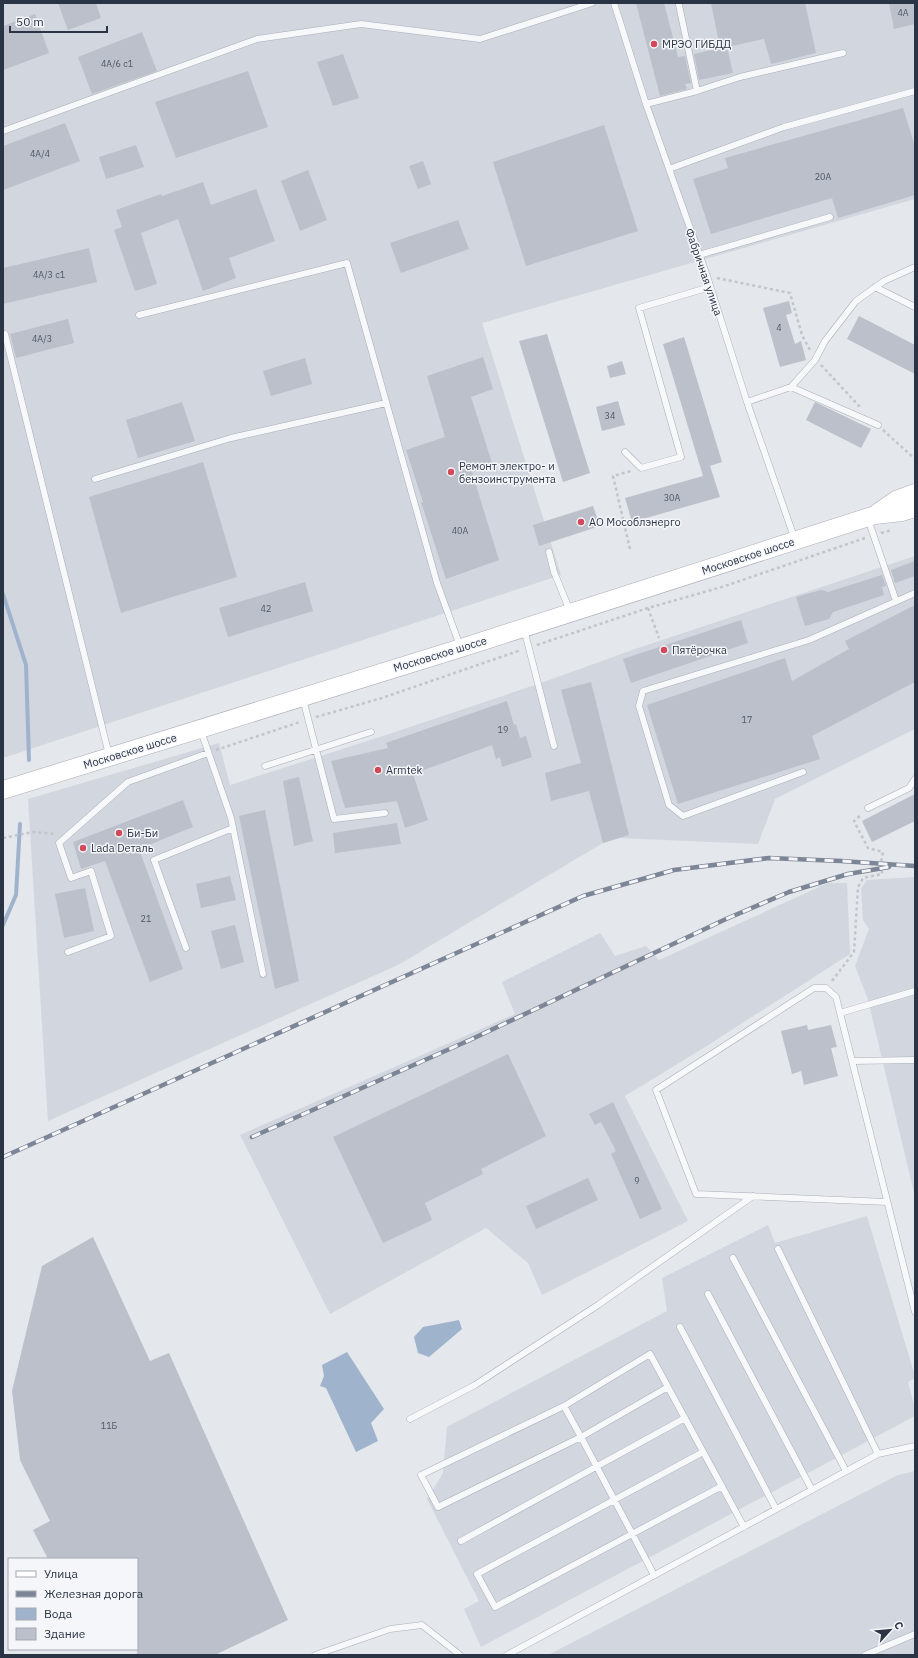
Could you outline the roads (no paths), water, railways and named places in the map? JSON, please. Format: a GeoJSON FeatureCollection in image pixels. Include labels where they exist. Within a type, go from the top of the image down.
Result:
{"type":"FeatureCollection","features":[{"type":"Feature","properties":{"kind":"main road","name":"Московское шоссе"},"geometry":{"type":"LineString","coordinates":[[872,518],[896,500],[915,493]]}},
{"type":"Feature","properties":{"kind":"main road","name":"Московское шоссе"},"geometry":{"type":"LineString","coordinates":[[3,790],[461,648],[795,540],[872,518],[915,508]]}},
{"type":"Feature","properties":{"kind":"lane"},"geometry":{"type":"LineString","coordinates":[[3,131],[257,39],[361,24],[480,39],[592,3]]}},
{"type":"Feature","properties":{"kind":"lane","name":"Фабричная улица"},"geometry":{"type":"LineString","coordinates":[[614,3],[646,104],[710,287],[746,402],[795,540]]}},
{"type":"Feature","properties":{"kind":"lane"},"geometry":{"type":"LineString","coordinates":[[679,6],[697,91]]}},
{"type":"Feature","properties":{"kind":"lane"},"geometry":{"type":"LineString","coordinates":[[646,104],[697,91],[740,77],[843,53]]}},
{"type":"Feature","properties":{"kind":"lane"},"geometry":{"type":"LineString","coordinates":[[669,169],[784,127],[915,91]]}},
{"type":"Feature","properties":{"kind":"lane"},"geometry":{"type":"LineString","coordinates":[[699,255],[830,217]]}},
{"type":"Feature","properties":{"kind":"lane"},"geometry":{"type":"LineString","coordinates":[[139,315],[348,263],[437,583],[461,648]]}},
{"type":"Feature","properties":{"kind":"lane"},"geometry":{"type":"LineString","coordinates":[[746,402],[790,387],[815,360],[825,341],[856,301],[884,280],[915,267]]}},
{"type":"Feature","properties":{"kind":"lane"},"geometry":{"type":"LineString","coordinates":[[625,452],[641,468],[681,457],[639,308],[710,287]]}},
{"type":"Feature","properties":{"kind":"lane"},"geometry":{"type":"LineString","coordinates":[[875,287],[915,307]]}},
{"type":"Feature","properties":{"kind":"lane"},"geometry":{"type":"LineString","coordinates":[[5,334],[110,758]]}},
{"type":"Feature","properties":{"kind":"lane"},"geometry":{"type":"LineString","coordinates":[[790,387],[878,425]]}},
{"type":"Feature","properties":{"kind":"lane"},"geometry":{"type":"LineString","coordinates":[[94,479],[231,438],[386,403]]}},
{"type":"Feature","properties":{"kind":"lane"},"geometry":{"type":"LineString","coordinates":[[872,518],[896,602]]}},
{"type":"Feature","properties":{"kind":"lane"},"geometry":{"type":"LineString","coordinates":[[549,552],[554,572],[570,613]]}},
{"type":"Feature","properties":{"kind":"lane"},"geometry":{"type":"LineString","coordinates":[[803,772],[683,816],[670,805],[639,706],[643,691],[809,640],[915,593]]}},
{"type":"Feature","properties":{"kind":"lane"},"geometry":{"type":"LineString","coordinates":[[523,628],[554,746]]}},
{"type":"Feature","properties":{"kind":"lane"},"geometry":{"type":"LineString","coordinates":[[302,697],[334,819],[385,813]]}},
{"type":"Feature","properties":{"kind":"lane"},"geometry":{"type":"LineString","coordinates":[[200,730],[231,818],[263,974]]}},
{"type":"Feature","properties":{"kind":"lane"},"geometry":{"type":"LineString","coordinates":[[265,766],[371,732]]}},
{"type":"Feature","properties":{"kind":"lane"},"geometry":{"type":"LineString","coordinates":[[68,952],[111,936],[91,871],[71,878],[60,843],[128,782],[208,753]]}},
{"type":"Feature","properties":{"kind":"lane"},"geometry":{"type":"LineString","coordinates":[[868,808],[909,788],[915,779]]}},
{"type":"Feature","properties":{"kind":"lane"},"geometry":{"type":"LineString","coordinates":[[186,948],[154,860],[233,828]]}},
{"type":"Feature","properties":{"kind":"lane"},"geometry":{"type":"LineString","coordinates":[[887,1202],[696,1194],[656,1090],[814,988],[826,988],[836,997],[915,1312]]}},
{"type":"Feature","properties":{"kind":"lane"},"geometry":{"type":"LineString","coordinates":[[840,1013],[915,991]]}},
{"type":"Feature","properties":{"kind":"lane"},"geometry":{"type":"LineString","coordinates":[[853,1060],[915,1060]]}},
{"type":"Feature","properties":{"kind":"lane"},"geometry":{"type":"LineString","coordinates":[[410,1419],[475,1385],[572,1322],[753,1196]]}},
{"type":"Feature","properties":{"kind":"lane"},"geometry":{"type":"LineString","coordinates":[[778,1249],[878,1454]]}},
{"type":"Feature","properties":{"kind":"lane"},"geometry":{"type":"LineString","coordinates":[[733,1258],[846,1471]]}},
{"type":"Feature","properties":{"kind":"lane"},"geometry":{"type":"LineString","coordinates":[[708,1294],[812,1490]]}},
{"type":"Feature","properties":{"kind":"lane"},"geometry":{"type":"LineString","coordinates":[[680,1327],[776,1509]]}},
{"type":"Feature","properties":{"kind":"lane"},"geometry":{"type":"LineString","coordinates":[[668,1387],[581,1437],[438,1507],[421,1475],[564,1406],[650,1354],[744,1526]]}},
{"type":"Feature","properties":{"kind":"lane"},"geometry":{"type":"LineString","coordinates":[[564,1406],[654,1575]]}},
{"type":"Feature","properties":{"kind":"lane"},"geometry":{"type":"LineString","coordinates":[[461,1541],[597,1468],[685,1418]]}},
{"type":"Feature","properties":{"kind":"lane"},"geometry":{"type":"LineString","coordinates":[[507,1655],[878,1454],[915,1446]]}},
{"type":"Feature","properties":{"kind":"lane"},"geometry":{"type":"LineString","coordinates":[[703,1452],[477,1574],[495,1607],[722,1486]]}},
{"type":"Feature","properties":{"kind":"lane"},"geometry":{"type":"LineString","coordinates":[[315,1655],[390,1629],[422,1625],[460,1655]]}},
{"type":"Feature","properties":{"kind":"lane"},"geometry":{"type":"LineString","coordinates":[[865,1655],[915,1634]]}},
{"type":"Feature","properties":{"kind":"water"},"geometry":{"type":"Polygon","coordinates":[[[459,1320],[462,1329],[429,1357],[418,1353],[414,1337],[423,1327],[459,1320]]]}},
{"type":"Feature","properties":{"kind":"water"},"geometry":{"type":"Polygon","coordinates":[[[347,1352],[384,1409],[371,1423],[378,1441],[356,1452],[326,1388],[320,1386],[324,1376],[322,1365],[347,1352]]]}},
{"type":"Feature","properties":{"kind":"waterway"},"geometry":{"type":"LineString","coordinates":[[3,594],[26,665],[29,760]]}},
{"type":"Feature","properties":{"kind":"waterway"},"geometry":{"type":"LineString","coordinates":[[3,925],[16,895],[20,824]]}},
{"type":"Feature","properties":{"kind":"railway"},"geometry":{"type":"LineString","coordinates":[[3,1157],[583,896],[674,870],[769,858],[915,866]]}},
{"type":"Feature","properties":{"kind":"railway"},"geometry":{"type":"LineString","coordinates":[[252,1137],[472,1039],[726,919],[789,892],[848,874],[889,867]]}},
{"type":"Feature","properties":{"kind":"place","name":"МРЭО ГИБДД"},"geometry":{"type":"Point","coordinates":[654,44]}},
{"type":"Feature","properties":{"kind":"place","name":"Ремонт электро- и бензоинструмента"},"geometry":{"type":"Point","coordinates":[451,472]}},
{"type":"Feature","properties":{"kind":"place","name":"АО Мособлэнерго"},"geometry":{"type":"Point","coordinates":[581,522]}},
{"type":"Feature","properties":{"kind":"place","name":"Пятёрочка"},"geometry":{"type":"Point","coordinates":[664,650]}},
{"type":"Feature","properties":{"kind":"place","name":"Armtek"},"geometry":{"type":"Point","coordinates":[378,770]}},
{"type":"Feature","properties":{"kind":"place","name":"Би-Би"},"geometry":{"type":"Point","coordinates":[119,833]}},
{"type":"Feature","properties":{"kind":"place","name":"Lada Dеталь"},"geometry":{"type":"Point","coordinates":[83,848]}}]}
